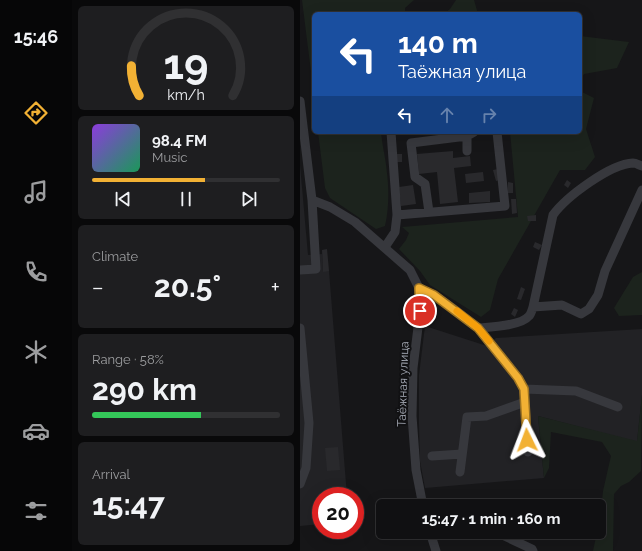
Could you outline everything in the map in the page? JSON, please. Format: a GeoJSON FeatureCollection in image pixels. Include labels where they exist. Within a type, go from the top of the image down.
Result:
{"type":"FeatureCollection","features":[{"type":"Feature","properties":{"kind":"street"},"geometry":{"type":"LineString","coordinates":[[300,106],[312,200],[316,269],[300,270]]}},
{"type":"Feature","properties":{"kind":"street"},"geometry":{"type":"LineString","coordinates":[[385,247],[395,232],[397,215],[391,134]]}},
{"type":"Feature","properties":{"kind":"street"},"geometry":{"type":"LineString","coordinates":[[429,212],[425,184],[415,177],[411,143],[470,134],[467,151]]}},
{"type":"Feature","properties":{"kind":"street"},"geometry":{"type":"LineString","coordinates":[[397,215],[505,206],[497,134]]}},
{"type":"Feature","properties":{"kind":"street"},"geometry":{"type":"LineString","coordinates":[[478,328],[492,327],[522,320],[528,316],[533,307],[552,216],[559,206],[606,172],[635,163],[642,166]]}},
{"type":"Feature","properties":{"kind":"street"},"geometry":{"type":"LineString","coordinates":[[533,307],[562,305],[581,314],[589,309],[598,295],[605,271],[642,190]]}},
{"type":"Feature","properties":{"kind":"street","name":"Таёжная улица"},"geometry":{"type":"LineString","coordinates":[[312,200],[343,213],[356,222],[410,270],[419,288],[420,311],[413,368],[412,416],[416,470],[422,499]]}},
{"type":"Feature","properties":{"kind":"street"},"geometry":{"type":"LineString","coordinates":[[419,288],[440,299],[478,328],[518,378],[524,389],[528,452]]}},
{"type":"Feature","properties":{"kind":"street"},"geometry":{"type":"LineString","coordinates":[[300,328],[308,423],[306,468],[300,484]]}},
{"type":"Feature","properties":{"kind":"street"},"geometry":{"type":"LineString","coordinates":[[524,389],[576,391],[618,407]]}},
{"type":"Feature","properties":{"kind":"street"},"geometry":{"type":"LineString","coordinates":[[460,472],[466,417],[486,416],[525,402]]}},
{"type":"Feature","properties":{"kind":"street"},"geometry":{"type":"LineString","coordinates":[[432,456],[462,454]]}},
{"type":"Feature","properties":{"kind":"street"},"geometry":{"type":"LineString","coordinates":[[432,539],[436,551]]}},
{"type":"Feature","properties":{"kind":"street"},"geometry":{"type":"LineString","coordinates":[[511,539],[532,549],[533,551]]}},
{"type":"Feature","properties":{"kind":"shaded area"},"geometry":{"type":"Polygon","coordinates":[[[302,0],[414,0],[405,8],[405,12],[312,12],[312,80],[302,0]]]}},
{"type":"Feature","properties":{"kind":"shaded area"},"geometry":{"type":"Polygon","coordinates":[[[456,0],[474,0],[477,12],[446,12],[456,0]]]}},
{"type":"Feature","properties":{"kind":"shaded area"},"geometry":{"type":"Polygon","coordinates":[[[582,36],[629,42],[617,68],[584,74],[582,78],[582,36]]]}},
{"type":"Feature","properties":{"kind":"shaded area"},"geometry":{"type":"Polygon","coordinates":[[[582,92],[594,98],[586,129],[595,157],[585,170],[560,170],[498,279],[490,310],[481,317],[430,285],[420,271],[399,249],[409,233],[402,227],[518,217],[510,134],[582,134],[582,92]]]}},
{"type":"Feature","properties":{"kind":"shaded area"},"geometry":{"type":"Polygon","coordinates":[[[318,134],[381,134],[388,186],[388,206],[385,226],[376,229],[330,198],[325,188],[318,134]]]}},
{"type":"Feature","properties":{"kind":"shaded area"},"geometry":{"type":"Polygon","coordinates":[[[300,165],[308,255],[322,254],[323,271],[329,271],[346,487],[312,487],[312,525],[300,526],[300,165]]]}},
{"type":"Feature","properties":{"kind":"shaded area"},"geometry":{"type":"Polygon","coordinates":[[[642,272],[642,315],[619,316],[614,308],[633,277],[642,272]]]}},
{"type":"Feature","properties":{"kind":"shaded area"},"geometry":{"type":"Polygon","coordinates":[[[425,326],[487,346],[496,338],[642,329],[642,395],[637,442],[538,416],[544,478],[425,488],[420,461],[419,375],[425,326]]]}},
{"type":"Feature","properties":{"kind":"shaded area"},"geometry":{"type":"Polygon","coordinates":[[[642,395],[641,471],[629,482],[621,486],[614,494],[613,551],[593,551],[596,539],[606,539],[606,499],[602,499],[611,456],[602,442],[551,432],[549,468],[544,478],[538,416],[637,441],[642,395]]]}},
{"type":"Feature","properties":{"kind":"building"},"geometry":{"type":"Polygon","coordinates":[[[453,151],[453,158],[470,156],[471,166],[454,168],[458,202],[440,204],[437,172],[419,174],[417,154],[453,151]]]}},
{"type":"Feature","properties":{"kind":"building"},"geometry":{"type":"Polygon","coordinates":[[[397,154],[402,154],[402,162],[397,162],[397,154]]]}},
{"type":"Feature","properties":{"kind":"building"},"geometry":{"type":"Polygon","coordinates":[[[498,169],[500,180],[496,181],[493,170],[498,169]]]}},
{"type":"Feature","properties":{"kind":"building"},"geometry":{"type":"Polygon","coordinates":[[[483,172],[484,181],[466,183],[465,174],[483,172]]]}},
{"type":"Feature","properties":{"kind":"building"},"geometry":{"type":"Polygon","coordinates":[[[567,180],[571,183],[568,188],[564,185],[567,180]]]}},
{"type":"Feature","properties":{"kind":"building"},"geometry":{"type":"Polygon","coordinates":[[[508,182],[513,183],[513,193],[508,193],[508,182]]]}},
{"type":"Feature","properties":{"kind":"building"},"geometry":{"type":"Polygon","coordinates":[[[413,185],[416,204],[401,206],[399,187],[413,185]]]}},
{"type":"Feature","properties":{"kind":"building"},"geometry":{"type":"Polygon","coordinates":[[[490,191],[490,202],[469,203],[469,193],[490,191]]]}},
{"type":"Feature","properties":{"kind":"building"},"geometry":{"type":"Polygon","coordinates":[[[511,199],[516,199],[517,213],[512,214],[511,199]]]}},
{"type":"Feature","properties":{"kind":"building"},"geometry":{"type":"Polygon","coordinates":[[[536,215],[536,221],[528,221],[527,216],[536,215]]]}},
{"type":"Feature","properties":{"kind":"building"},"geometry":{"type":"Polygon","coordinates":[[[535,242],[542,245],[539,250],[533,247],[535,242]]]}},
{"type":"Feature","properties":{"kind":"building"},"geometry":{"type":"Polygon","coordinates":[[[327,249],[329,271],[323,272],[322,250],[327,249]]]}},
{"type":"Feature","properties":{"kind":"building"},"geometry":{"type":"Polygon","coordinates":[[[521,287],[525,289],[521,300],[517,299],[521,287]]]}},
{"type":"Feature","properties":{"kind":"building"},"geometry":{"type":"Polygon","coordinates":[[[514,308],[518,310],[515,317],[511,314],[514,308]]]}},
{"type":"Feature","properties":{"kind":"building"},"geometry":{"type":"Polygon","coordinates":[[[338,447],[340,470],[327,471],[325,448],[338,447]]]}},
{"type":"Feature","properties":{"kind":"slow traffic"},"geometry":{"type":"LineString","coordinates":[[457,311],[478,328],[489,341]]}},
{"type":"Feature","properties":{"kind":"route"},"geometry":{"type":"LineString","coordinates":[[420,311],[419,288],[434,295],[458,312],[478,328],[491,343],[518,378],[524,389],[527,440]]}}]}
